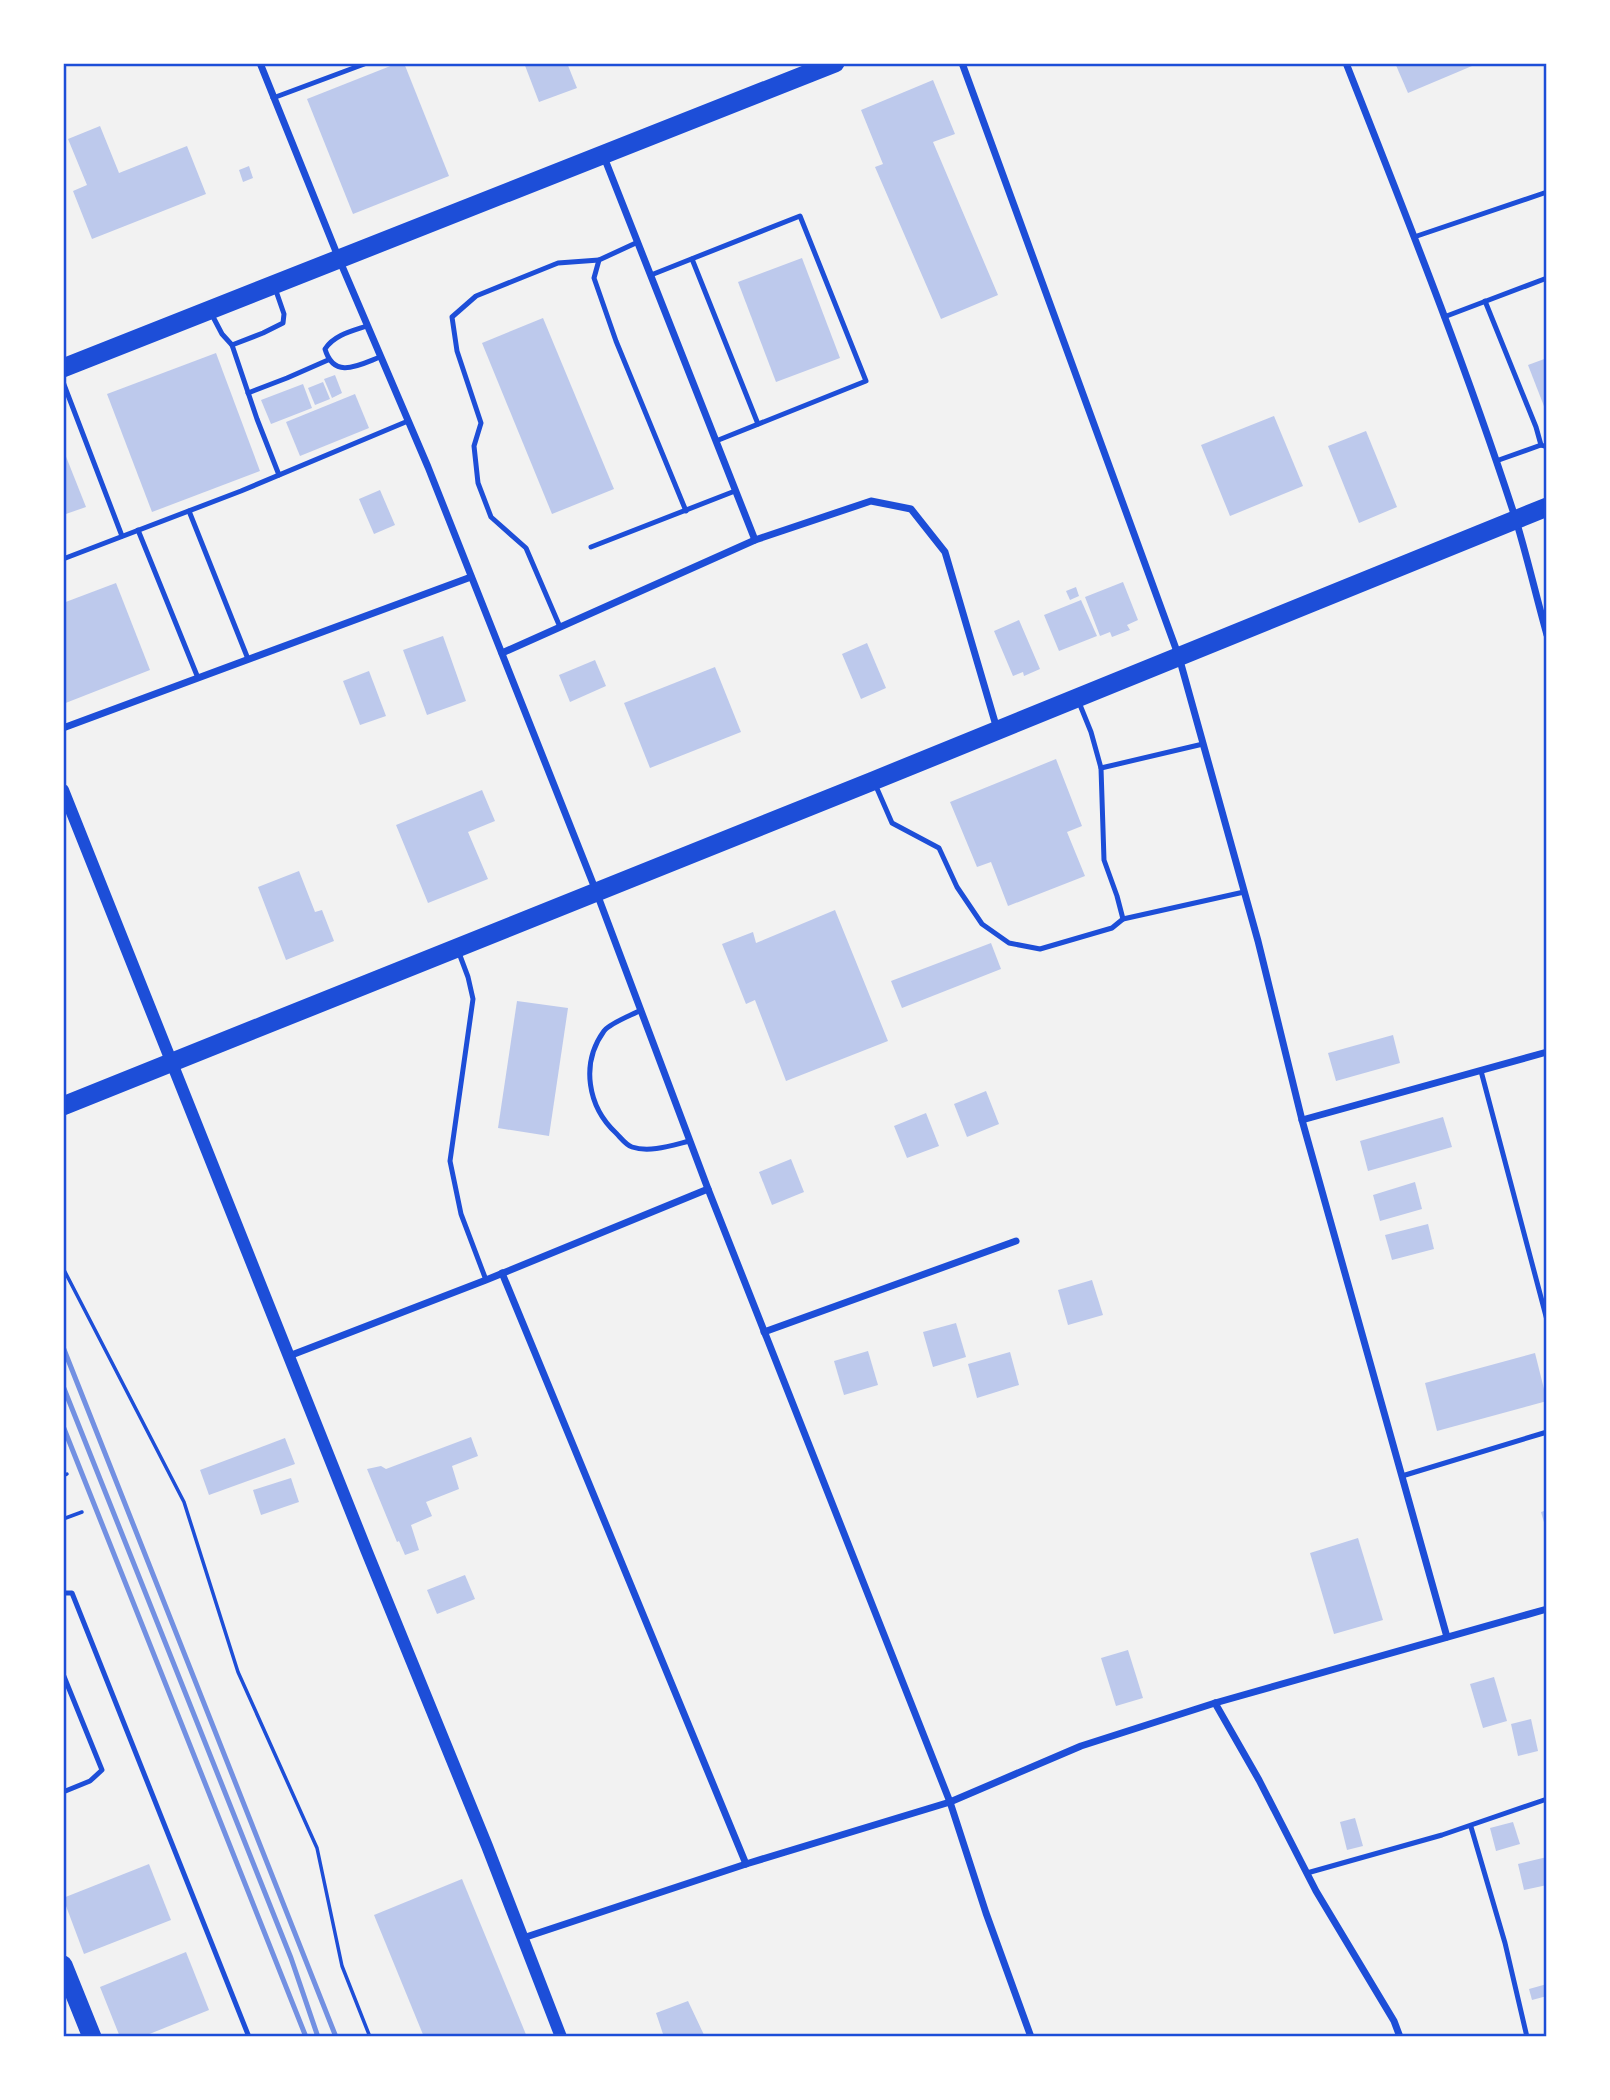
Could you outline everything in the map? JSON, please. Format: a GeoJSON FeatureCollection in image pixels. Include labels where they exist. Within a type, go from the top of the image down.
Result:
{"type":"FeatureCollection","features":[{"type":"Feature","properties":{"kind":"highway"},"geometry":{"type":"LineString","coordinates":[[63,368],[835,63]]}},
{"type":"Feature","properties":{"kind":"highway"},"geometry":{"type":"LineString","coordinates":[[63,1106],[1547,507]]}},
{"type":"Feature","properties":{"kind":"highway"},"geometry":{"type":"LineString","coordinates":[[63,1966],[92,2037]]}},
{"type":"Feature","properties":{"kind":"street"},"geometry":{"type":"LineString","coordinates":[[260,63],[408,421],[597,891],[708,1189],[950,1802],[986,1913],[1031,2037]]}},
{"type":"Feature","properties":{"kind":"street"},"geometry":{"type":"LineString","coordinates":[[962,63],[1179,657],[1244,892],[1302,1120],[1447,1637]]}},
{"type":"Feature","properties":{"kind":"street"},"geometry":{"type":"LineString","coordinates":[[1346,63],[1414,237],[1496,461],[1516,520],[1547,635]]}},
{"type":"Feature","properties":{"kind":"street"},"geometry":{"type":"LineString","coordinates":[[603,155],[755,540]]}},
{"type":"Feature","properties":{"kind":"street"},"geometry":{"type":"LineString","coordinates":[[502,653],[755,540],[871,501],[911,509],[945,552],[997,730]]}},
{"type":"Feature","properties":{"kind":"street"},"geometry":{"type":"LineString","coordinates":[[63,728],[471,577]]}},
{"type":"Feature","properties":{"kind":"street"},"geometry":{"type":"LineString","coordinates":[[63,790],[561,2037]]}},
{"type":"Feature","properties":{"kind":"street"},"geometry":{"type":"LineString","coordinates":[[1302,1120],[1547,1052]]}},
{"type":"Feature","properties":{"kind":"street"},"geometry":{"type":"LineString","coordinates":[[289,1356],[708,1189]]}},
{"type":"Feature","properties":{"kind":"street"},"geometry":{"type":"LineString","coordinates":[[764,1332],[1016,1241]]}},
{"type":"Feature","properties":{"kind":"street"},"geometry":{"type":"LineString","coordinates":[[502,1273],[746,1864]]}},
{"type":"Feature","properties":{"kind":"street"},"geometry":{"type":"LineString","coordinates":[[523,1938],[746,1864],[950,1802],[1081,1746],[1215,1703],[1547,1609]]}},
{"type":"Feature","properties":{"kind":"street"},"geometry":{"type":"LineString","coordinates":[[1215,1703],[1307,1873],[1394,2021],[1400,2037]]}},
{"type":"Feature","properties":{"kind":"lane"},"geometry":{"type":"LineString","coordinates":[[273,98],[367,63]]}},
{"type":"Feature","properties":{"kind":"lane"},"geometry":{"type":"LineString","coordinates":[[1414,237],[1547,192]]}},
{"type":"Feature","properties":{"kind":"lane"},"geometry":{"type":"LineString","coordinates":[[651,275],[800,216],[866,381],[716,442]]}},
{"type":"Feature","properties":{"kind":"lane"},"geometry":{"type":"LineString","coordinates":[[560,627],[526,548],[491,517],[478,483],[474,446],[481,423],[457,351],[452,317],[476,296],[558,263],[598,260],[638,242]]}},
{"type":"Feature","properties":{"kind":"lane"},"geometry":{"type":"LineString","coordinates":[[598,260],[594,278],[616,341],[686,511]]}},
{"type":"Feature","properties":{"kind":"lane"},"geometry":{"type":"LineString","coordinates":[[692,260],[758,424]]}},
{"type":"Feature","properties":{"kind":"lane"},"geometry":{"type":"LineString","coordinates":[[1444,317],[1547,278]]}},
{"type":"Feature","properties":{"kind":"lane"},"geometry":{"type":"LineString","coordinates":[[232,345],[283,323],[284,314],[274,285]]}},
{"type":"Feature","properties":{"kind":"lane"},"geometry":{"type":"LineString","coordinates":[[1485,301],[1544,446],[1496,461]]}},
{"type":"Feature","properties":{"kind":"lane"},"geometry":{"type":"LineString","coordinates":[[210,310],[222,334],[232,345],[279,475]]}},
{"type":"Feature","properties":{"kind":"lane"},"geometry":{"type":"LineString","coordinates":[[367,326],[337,337],[329,343],[325,349],[328,360],[336,366],[348,369],[380,357]]}},
{"type":"Feature","properties":{"kind":"lane"},"geometry":{"type":"LineString","coordinates":[[248,393],[328,360]]}},
{"type":"Feature","properties":{"kind":"lane"},"geometry":{"type":"LineString","coordinates":[[63,382],[121,537]]}},
{"type":"Feature","properties":{"kind":"lane"},"geometry":{"type":"LineString","coordinates":[[63,559],[279,475],[408,421]]}},
{"type":"Feature","properties":{"kind":"lane"},"geometry":{"type":"LineString","coordinates":[[591,547],[735,491]]}},
{"type":"Feature","properties":{"kind":"lane"},"geometry":{"type":"LineString","coordinates":[[189,511],[248,659]]}},
{"type":"Feature","properties":{"kind":"lane"},"geometry":{"type":"LineString","coordinates":[[138,530],[198,678]]}},
{"type":"Feature","properties":{"kind":"lane"},"geometry":{"type":"LineString","coordinates":[[1077,698],[1091,732],[1101,768],[1104,860],[1123,919]]}},
{"type":"Feature","properties":{"kind":"lane"},"geometry":{"type":"LineString","coordinates":[[1101,768],[1203,744]]}},
{"type":"Feature","properties":{"kind":"lane"},"geometry":{"type":"LineString","coordinates":[[873,781],[892,823],[939,848],[957,887],[982,924],[1009,943],[1040,949],[1112,929],[1123,919],[1244,892]]}},
{"type":"Feature","properties":{"kind":"lane"},"geometry":{"type":"LineString","coordinates":[[457,947],[473,999],[450,1161],[461,1214],[486,1279]]}},
{"type":"Feature","properties":{"kind":"lane"},"geometry":{"type":"LineString","coordinates":[[641,1010],[605,1029],[591,1057],[590,1091],[597,1111],[612,1130],[631,1147],[656,1149],[691,1142]]}},
{"type":"Feature","properties":{"kind":"lane"},"geometry":{"type":"LineString","coordinates":[[1481,1071],[1547,1320]]}},
{"type":"Feature","properties":{"kind":"lane"},"geometry":{"type":"LineString","coordinates":[[1402,1476],[1547,1432]]}},
{"type":"Feature","properties":{"kind":"lane"},"geometry":{"type":"LineString","coordinates":[[63,1593],[72,1593],[249,2037]]}},
{"type":"Feature","properties":{"kind":"lane"},"geometry":{"type":"LineString","coordinates":[[63,1674],[102,1770],[90,1781],[63,1792]]}},
{"type":"Feature","properties":{"kind":"lane"},"geometry":{"type":"LineString","coordinates":[[1307,1873],[1471,1826],[1547,1799]]}},
{"type":"Feature","properties":{"kind":"lane"},"geometry":{"type":"LineString","coordinates":[[1471,1826],[1505,1943],[1527,2037]]}},
{"type":"Feature","properties":{"kind":"path"},"geometry":{"type":"LineString","coordinates":[[63,1268],[184,1502],[238,1672],[317,1849],[342,1966],[370,2037]]}},
{"type":"Feature","properties":{"kind":"path"},"geometry":{"type":"LineString","coordinates":[[63,1520],[82,1512]]}},
{"type":"Feature","properties":{"kind":"building"},"geometry":{"type":"Polygon","coordinates":[[[404,63],[449,176],[353,214],[307,99],[404,63]]]}},
{"type":"Feature","properties":{"kind":"building"},"geometry":{"type":"Polygon","coordinates":[[[524,63],[567,63],[577,88],[539,102],[524,63]]]}},
{"type":"Feature","properties":{"kind":"building"},"geometry":{"type":"Polygon","coordinates":[[[1395,63],[1471,63],[1472,66],[1408,93],[1395,63]]]}},
{"type":"Feature","properties":{"kind":"building"},"geometry":{"type":"Polygon","coordinates":[[[933,80],[955,134],[933,142],[998,295],[941,319],[875,167],[883,164],[861,110],[933,80]]]}},
{"type":"Feature","properties":{"kind":"building"},"geometry":{"type":"Polygon","coordinates":[[[100,126],[119,173],[187,146],[206,194],[92,239],[73,191],[87,185],[68,139],[100,126]]]}},
{"type":"Feature","properties":{"kind":"building"},"geometry":{"type":"Polygon","coordinates":[[[249,166],[253,178],[243,182],[239,170],[249,166]]]}},
{"type":"Feature","properties":{"kind":"building"},"geometry":{"type":"Polygon","coordinates":[[[802,258],[840,358],[776,382],[738,282],[802,258]]]}},
{"type":"Feature","properties":{"kind":"building"},"geometry":{"type":"Polygon","coordinates":[[[543,318],[614,489],[552,514],[482,343],[543,318]]]}},
{"type":"Feature","properties":{"kind":"building"},"geometry":{"type":"Polygon","coordinates":[[[216,353],[260,471],[152,512],[107,394],[216,353]]]}},
{"type":"Feature","properties":{"kind":"building"},"geometry":{"type":"Polygon","coordinates":[[[1547,358],[1547,414],[1528,365],[1547,358]]]}},
{"type":"Feature","properties":{"kind":"building"},"geometry":{"type":"Polygon","coordinates":[[[335,375],[342,393],[332,398],[324,379],[335,375]]]}},
{"type":"Feature","properties":{"kind":"building"},"geometry":{"type":"Polygon","coordinates":[[[323,382],[330,399],[315,405],[308,388],[323,382]]]}},
{"type":"Feature","properties":{"kind":"building"},"geometry":{"type":"Polygon","coordinates":[[[303,384],[312,408],[271,424],[261,400],[303,384]]]}},
{"type":"Feature","properties":{"kind":"building"},"geometry":{"type":"Polygon","coordinates":[[[355,394],[369,428],[300,456],[286,422],[355,394]]]}},
{"type":"Feature","properties":{"kind":"building"},"geometry":{"type":"Polygon","coordinates":[[[1274,416],[1303,486],[1230,516],[1201,445],[1274,416]]]}},
{"type":"Feature","properties":{"kind":"building"},"geometry":{"type":"Polygon","coordinates":[[[1366,431],[1397,507],[1359,523],[1328,446],[1366,431]]]}},
{"type":"Feature","properties":{"kind":"building"},"geometry":{"type":"Polygon","coordinates":[[[63,449],[86,507],[63,515],[63,449]]]}},
{"type":"Feature","properties":{"kind":"building"},"geometry":{"type":"Polygon","coordinates":[[[380,490],[395,525],[374,534],[359,499],[380,490]]]}},
{"type":"Feature","properties":{"kind":"building"},"geometry":{"type":"Polygon","coordinates":[[[1123,582],[1138,620],[1127,625],[1130,630],[1112,637],[1110,632],[1100,636],[1085,597],[1123,582]]]}},
{"type":"Feature","properties":{"kind":"building"},"geometry":{"type":"Polygon","coordinates":[[[116,583],[150,670],[63,704],[63,603],[116,583]]]}},
{"type":"Feature","properties":{"kind":"building"},"geometry":{"type":"Polygon","coordinates":[[[1076,587],[1079,596],[1070,600],[1066,591],[1076,587]]]}},
{"type":"Feature","properties":{"kind":"building"},"geometry":{"type":"Polygon","coordinates":[[[1081,600],[1097,636],[1059,651],[1044,615],[1081,600]]]}},
{"type":"Feature","properties":{"kind":"building"},"geometry":{"type":"Polygon","coordinates":[[[1019,620],[1040,669],[1024,676],[1023,672],[1013,676],[994,631],[1019,620]]]}},
{"type":"Feature","properties":{"kind":"building"},"geometry":{"type":"Polygon","coordinates":[[[443,636],[466,701],[427,715],[403,650],[443,636]]]}},
{"type":"Feature","properties":{"kind":"building"},"geometry":{"type":"Polygon","coordinates":[[[867,643],[886,688],[861,699],[842,654],[867,643]]]}},
{"type":"Feature","properties":{"kind":"building"},"geometry":{"type":"Polygon","coordinates":[[[595,660],[606,686],[570,702],[559,675],[595,660]]]}},
{"type":"Feature","properties":{"kind":"building"},"geometry":{"type":"Polygon","coordinates":[[[715,667],[741,732],[650,768],[624,703],[715,667]]]}},
{"type":"Feature","properties":{"kind":"building"},"geometry":{"type":"Polygon","coordinates":[[[369,671],[386,716],[360,725],[343,681],[369,671]]]}},
{"type":"Feature","properties":{"kind":"building"},"geometry":{"type":"Polygon","coordinates":[[[1056,759],[1082,826],[1067,832],[1085,876],[1008,906],[991,862],[977,867],[950,802],[1056,759]]]}},
{"type":"Feature","properties":{"kind":"building"},"geometry":{"type":"Polygon","coordinates":[[[482,790],[495,821],[468,832],[488,879],[428,903],[396,825],[482,790]]]}},
{"type":"Feature","properties":{"kind":"building"},"geometry":{"type":"Polygon","coordinates":[[[299,871],[315,912],[322,910],[334,941],[286,960],[258,887],[299,871]]]}},
{"type":"Feature","properties":{"kind":"building"},"geometry":{"type":"Polygon","coordinates":[[[835,910],[888,1041],[786,1081],[755,1000],[746,1004],[722,944],[753,932],[756,943],[835,910]]]}},
{"type":"Feature","properties":{"kind":"building"},"geometry":{"type":"Polygon","coordinates":[[[991,943],[1001,969],[902,1008],[891,981],[991,943]]]}},
{"type":"Feature","properties":{"kind":"building"},"geometry":{"type":"Polygon","coordinates":[[[517,1001],[568,1008],[549,1136],[498,1128],[517,1001]]]}},
{"type":"Feature","properties":{"kind":"building"},"geometry":{"type":"Polygon","coordinates":[[[1393,1035],[1400,1063],[1336,1081],[1328,1053],[1393,1035]]]}},
{"type":"Feature","properties":{"kind":"building"},"geometry":{"type":"Polygon","coordinates":[[[986,1091],[999,1124],[967,1137],[954,1104],[986,1091]]]}},
{"type":"Feature","properties":{"kind":"building"},"geometry":{"type":"Polygon","coordinates":[[[926,1113],[939,1146],[907,1158],[894,1126],[926,1113]]]}},
{"type":"Feature","properties":{"kind":"building"},"geometry":{"type":"Polygon","coordinates":[[[1443,1117],[1452,1147],[1368,1171],[1360,1141],[1443,1117]]]}},
{"type":"Feature","properties":{"kind":"building"},"geometry":{"type":"Polygon","coordinates":[[[791,1159],[804,1192],[772,1205],[759,1172],[791,1159]]]}},
{"type":"Feature","properties":{"kind":"building"},"geometry":{"type":"Polygon","coordinates":[[[1415,1182],[1422,1209],[1380,1221],[1373,1195],[1415,1182]]]}},
{"type":"Feature","properties":{"kind":"building"},"geometry":{"type":"Polygon","coordinates":[[[1428,1224],[1434,1249],[1392,1260],[1385,1235],[1428,1224]]]}},
{"type":"Feature","properties":{"kind":"building"},"geometry":{"type":"Polygon","coordinates":[[[1092,1280],[1103,1315],[1068,1325],[1058,1290],[1092,1280]]]}},
{"type":"Feature","properties":{"kind":"building"},"geometry":{"type":"Polygon","coordinates":[[[956,1323],[966,1357],[933,1367],[923,1332],[956,1323]]]}},
{"type":"Feature","properties":{"kind":"building"},"geometry":{"type":"Polygon","coordinates":[[[868,1351],[878,1385],[844,1395],[834,1361],[868,1351]]]}},
{"type":"Feature","properties":{"kind":"building"},"geometry":{"type":"Polygon","coordinates":[[[1010,1352],[1019,1385],[977,1398],[968,1364],[1010,1352]]]}},
{"type":"Feature","properties":{"kind":"building"},"geometry":{"type":"Polygon","coordinates":[[[1535,1353],[1547,1401],[1437,1431],[1425,1383],[1535,1353]]]}},
{"type":"Feature","properties":{"kind":"building"},"geometry":{"type":"Polygon","coordinates":[[[471,1437],[478,1456],[452,1466],[459,1489],[426,1502],[432,1516],[411,1525],[419,1550],[405,1555],[367,1469],[381,1466],[386,1469],[471,1437]]]}},
{"type":"Feature","properties":{"kind":"building"},"geometry":{"type":"Polygon","coordinates":[[[285,1438],[295,1464],[209,1495],[200,1470],[285,1438]]]}},
{"type":"Feature","properties":{"kind":"building"},"geometry":{"type":"Polygon","coordinates":[[[291,1478],[299,1502],[261,1515],[253,1490],[291,1478]]]}},
{"type":"Feature","properties":{"kind":"building"},"geometry":{"type":"Polygon","coordinates":[[[1547,1510],[1547,1528],[1546,1529],[1541,1512],[1547,1510]]]}},
{"type":"Feature","properties":{"kind":"building"},"geometry":{"type":"Polygon","coordinates":[[[1358,1538],[1383,1620],[1334,1634],[1310,1553],[1358,1538]]]}},
{"type":"Feature","properties":{"kind":"building"},"geometry":{"type":"Polygon","coordinates":[[[465,1575],[475,1599],[437,1614],[427,1590],[465,1575]]]}},
{"type":"Feature","properties":{"kind":"building"},"geometry":{"type":"Polygon","coordinates":[[[1128,1650],[1143,1698],[1116,1706],[1101,1658],[1128,1650]]]}},
{"type":"Feature","properties":{"kind":"building"},"geometry":{"type":"Polygon","coordinates":[[[1494,1677],[1507,1721],[1483,1728],[1470,1684],[1494,1677]]]}},
{"type":"Feature","properties":{"kind":"building"},"geometry":{"type":"Polygon","coordinates":[[[1531,1719],[1538,1751],[1518,1756],[1511,1724],[1531,1719]]]}},
{"type":"Feature","properties":{"kind":"building"},"geometry":{"type":"Polygon","coordinates":[[[1355,1818],[1363,1846],[1347,1850],[1340,1822],[1355,1818]]]}},
{"type":"Feature","properties":{"kind":"building"},"geometry":{"type":"Polygon","coordinates":[[[1513,1822],[1520,1844],[1496,1851],[1490,1828],[1513,1822]]]}},
{"type":"Feature","properties":{"kind":"building"},"geometry":{"type":"Polygon","coordinates":[[[1547,1857],[1547,1885],[1524,1890],[1518,1864],[1547,1857]]]}},
{"type":"Feature","properties":{"kind":"building"},"geometry":{"type":"Polygon","coordinates":[[[149,1864],[171,1920],[84,1954],[63,1898],[149,1864]]]}},
{"type":"Feature","properties":{"kind":"building"},"geometry":{"type":"Polygon","coordinates":[[[462,1879],[527,2037],[424,2037],[374,1915],[462,1879]]]}},
{"type":"Feature","properties":{"kind":"building"},"geometry":{"type":"Polygon","coordinates":[[[186,1952],[209,2010],[142,2037],[120,2037],[100,1987],[186,1952]]]}},
{"type":"Feature","properties":{"kind":"building"},"geometry":{"type":"Polygon","coordinates":[[[1547,1984],[1547,1996],[1532,2000],[1529,1989],[1547,1984]]]}},
{"type":"Feature","properties":{"kind":"building"},"geometry":{"type":"Polygon","coordinates":[[[688,2001],[705,2037],[664,2037],[656,2013],[688,2001]]]}},
{"type":"Feature","properties":{"kind":"railway"},"geometry":{"type":"LineString","coordinates":[[63,1347],[336,2037]]}},
{"type":"Feature","properties":{"kind":"railway"},"geometry":{"type":"LineString","coordinates":[[63,1386],[291,1958],[318,2037]]}},
{"type":"Feature","properties":{"kind":"railway"},"geometry":{"type":"LineString","coordinates":[[63,1426],[306,2037]]}}]}
